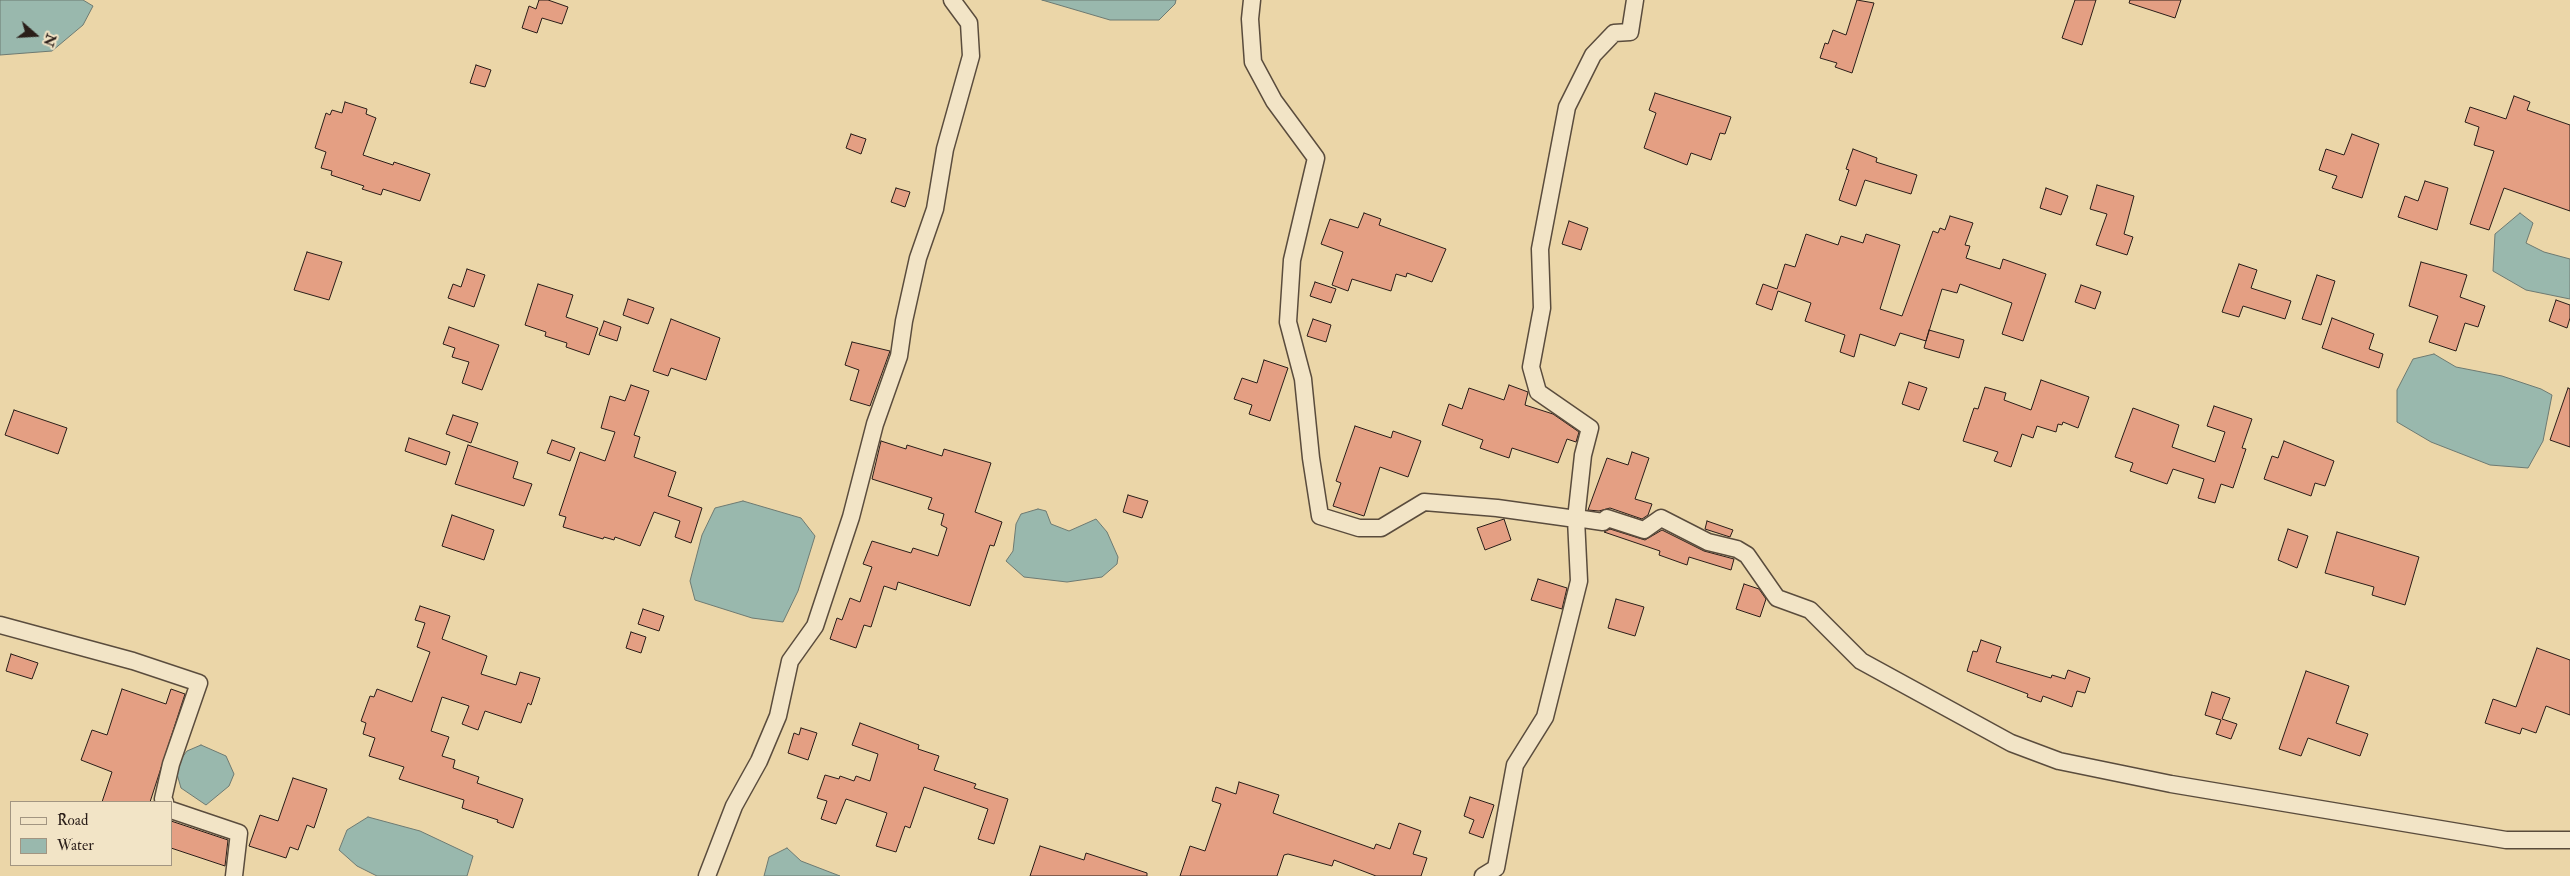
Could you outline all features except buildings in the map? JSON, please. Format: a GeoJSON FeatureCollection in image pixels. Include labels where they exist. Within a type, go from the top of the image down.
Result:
{"type":"FeatureCollection","features":[{"type":"Feature","properties":{"kind":"street"},"geometry":{"type":"LineString","coordinates":[[706,876],[734,806],[759,761],[778,716],[790,661],[815,626],[851,517],[875,424],[899,356],[904,322],[918,258],[935,208],[945,149],[971,56],[969,23],[952,0]]}},
{"type":"Feature","properties":{"kind":"street"},"geometry":{"type":"LineString","coordinates":[[1252,0],[1250,19],[1253,62],[1274,102],[1316,158],[1292,260],[1288,322],[1303,379],[1311,458],[1320,516],[1359,528],[1381,528],[1424,502],[1497,508],[1603,522],[1607,518],[1644,530],[1661,518],[1708,542],[1737,549],[1747,555],[1777,598],[1810,610],[1861,661],[2010,743],[2059,761],[2170,784],[2506,840],[2570,840]]}},
{"type":"Feature","properties":{"kind":"street"},"geometry":{"type":"LineString","coordinates":[[1483,876],[1496,868],[1515,765],[1545,717],[1579,581],[1576,518],[1582,455],[1590,428],[1538,392],[1531,367],[1542,308],[1540,249],[1567,107],[1593,55],[1614,33],[1630,32],[1635,0]]}},
{"type":"Feature","properties":{"kind":"street"},"geometry":{"type":"LineString","coordinates":[[0,625],[133,661],[199,683],[171,764],[163,799],[164,801]]}},
{"type":"Feature","properties":{"kind":"street"},"geometry":{"type":"LineString","coordinates":[[172,810],[239,833],[234,876]]}},
{"type":"Feature","properties":{"kind":"water"},"geometry":{"type":"Polygon","coordinates":[[[0,0],[83,0],[93,6],[83,25],[52,51],[0,55],[0,0]]]}},
{"type":"Feature","properties":{"kind":"water"},"geometry":{"type":"Polygon","coordinates":[[[1042,0],[1176,0],[1175,4],[1159,20],[1110,20],[1042,0]]]}},
{"type":"Feature","properties":{"kind":"water"},"geometry":{"type":"Polygon","coordinates":[[[2520,213],[2533,223],[2526,243],[2544,252],[2570,259],[2570,299],[2526,290],[2493,271],[2495,234],[2520,213]]]}},
{"type":"Feature","properties":{"kind":"water"},"geometry":{"type":"Polygon","coordinates":[[[2434,354],[2456,367],[2502,376],[2541,389],[2552,395],[2543,441],[2528,468],[2490,465],[2431,442],[2397,422],[2397,390],[2413,359],[2434,354]]]}},
{"type":"Feature","properties":{"kind":"water"},"geometry":{"type":"Polygon","coordinates":[[[743,501],[801,518],[815,536],[798,591],[783,622],[752,618],[695,600],[690,581],[702,535],[715,508],[743,501]]]}},
{"type":"Feature","properties":{"kind":"water"},"geometry":{"type":"Polygon","coordinates":[[[1038,509],[1046,511],[1051,524],[1069,531],[1096,519],[1107,532],[1118,557],[1117,564],[1102,577],[1067,582],[1024,577],[1006,561],[1013,551],[1016,524],[1021,514],[1038,509]]]}},
{"type":"Feature","properties":{"kind":"water"},"geometry":{"type":"Polygon","coordinates":[[[201,745],[226,756],[234,774],[229,786],[206,805],[181,788],[175,767],[187,751],[201,745]]]}},
{"type":"Feature","properties":{"kind":"water"},"geometry":{"type":"Polygon","coordinates":[[[368,817],[420,831],[473,856],[467,876],[377,876],[357,866],[339,850],[347,830],[368,817]]]}},
{"type":"Feature","properties":{"kind":"water"},"geometry":{"type":"Polygon","coordinates":[[[787,848],[801,861],[840,876],[764,876],[769,857],[787,848]]]}}]}
